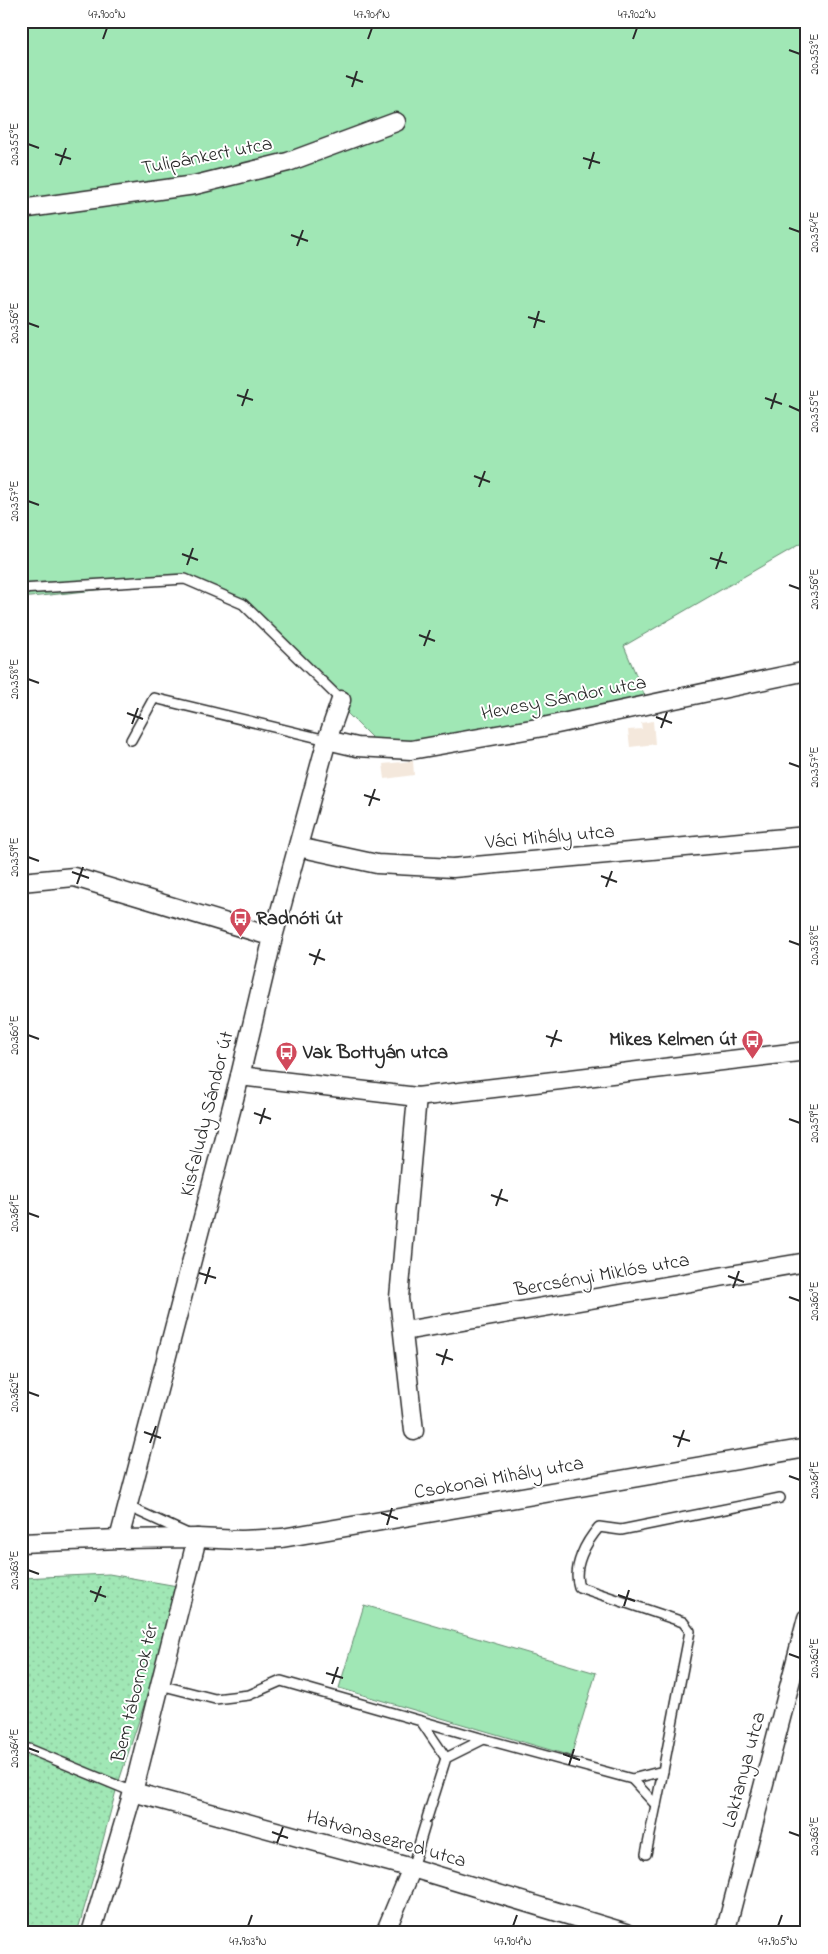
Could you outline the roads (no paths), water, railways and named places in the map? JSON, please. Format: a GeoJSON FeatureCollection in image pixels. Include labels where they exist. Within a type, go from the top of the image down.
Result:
{"type":"FeatureCollection","features":[{"type":"Feature","properties":{"kind":"street","name":"Tulipánkert utca"},"geometry":{"type":"LineString","coordinates":[[21,209],[195,185],[288,162],[396,122]]}},
{"type":"Feature","properties":{"kind":"street","name":"Hevesy Sándor utca"},"geometry":{"type":"LineString","coordinates":[[327,740],[357,747],[411,750],[543,727],[807,671]]}},
{"type":"Feature","properties":{"kind":"street","name":"Kisfaludy Sándor út"},"geometry":{"type":"LineString","coordinates":[[118,1539],[240,1076],[273,937],[327,740],[341,700]]}},
{"type":"Feature","properties":{"kind":"street","name":"Váci Mihály utca"},"geometry":{"type":"LineString","coordinates":[[298,847],[377,864],[453,868],[807,836]]}},
{"type":"Feature","properties":{"kind":"street"},"geometry":{"type":"LineString","coordinates":[[21,882],[74,877],[273,937]]}},
{"type":"Feature","properties":{"kind":"street"},"geometry":{"type":"LineString","coordinates":[[240,1076],[417,1097],[807,1051]]}},
{"type":"Feature","properties":{"kind":"street"},"geometry":{"type":"LineString","coordinates":[[414,1431],[399,1298],[417,1097]]}},
{"type":"Feature","properties":{"kind":"street","name":"Bercsényi Miklós utca"},"geometry":{"type":"LineString","coordinates":[[404,1331],[807,1262]]}},
{"type":"Feature","properties":{"kind":"street","name":"Csokonai Mihály utca"},"geometry":{"type":"LineString","coordinates":[[197,1538],[241,1540],[282,1538],[807,1448]]}},
{"type":"Feature","properties":{"kind":"street"},"geometry":{"type":"LineString","coordinates":[[21,1543],[197,1538]]}},
{"type":"Feature","properties":{"kind":"street","name":"Bem tábornok tér"},"geometry":{"type":"LineString","coordinates":[[91,1933],[133,1792],[197,1538]]}},
{"type":"Feature","properties":{"kind":"street","name":"Laktanya utca"},"geometry":{"type":"LineString","coordinates":[[725,1933],[807,1618]]}},
{"type":"Feature","properties":{"kind":"street","name":"Hatvanasezred utca"},"geometry":{"type":"LineString","coordinates":[[133,1792],[412,1868],[621,1932]]}},
{"type":"Feature","properties":{"kind":"street"},"geometry":{"type":"LineString","coordinates":[[385,1933],[412,1868]]}},
{"type":"Feature","properties":{"kind":"lane"},"geometry":{"type":"LineString","coordinates":[[21,589],[185,579],[243,604],[341,700]]}},
{"type":"Feature","properties":{"kind":"lane"},"geometry":{"type":"LineString","coordinates":[[131,740],[154,698],[327,740]]}},
{"type":"Feature","properties":{"kind":"lane"},"geometry":{"type":"LineString","coordinates":[[646,1854],[690,1631],[683,1622],[579,1587],[576,1577],[587,1541],[599,1527],[621,1530],[780,1498]]}},
{"type":"Feature","properties":{"kind":"lane"},"geometry":{"type":"LineString","coordinates":[[127,1506],[197,1538]]}},
{"type":"Feature","properties":{"kind":"lane"},"geometry":{"type":"LineString","coordinates":[[160,1685],[215,1699],[249,1695],[282,1681],[632,1779],[663,1771]]}},
{"type":"Feature","properties":{"kind":"lane"},"geometry":{"type":"LineString","coordinates":[[420,1721],[446,1758]]}},
{"type":"Feature","properties":{"kind":"lane"},"geometry":{"type":"LineString","coordinates":[[412,1868],[446,1758],[484,1739]]}},
{"type":"Feature","properties":{"kind":"lane"},"geometry":{"type":"LineString","coordinates":[[21,1750],[29,1750],[133,1792]]}},
{"type":"Feature","properties":{"kind":"lane"},"geometry":{"type":"LineString","coordinates":[[632,1779],[656,1805]]}},
{"type":"Feature","properties":{"kind":"place","name":"Radnóti út"},"geometry":{"type":"Point","coordinates":[240,938]}},
{"type":"Feature","properties":{"kind":"place","name":"Mikes Kelmen út"},"geometry":{"type":"Point","coordinates":[753,1059]}},
{"type":"Feature","properties":{"kind":"place","name":"Vak Bottyán utca"},"geometry":{"type":"Point","coordinates":[287,1072]}}]}
